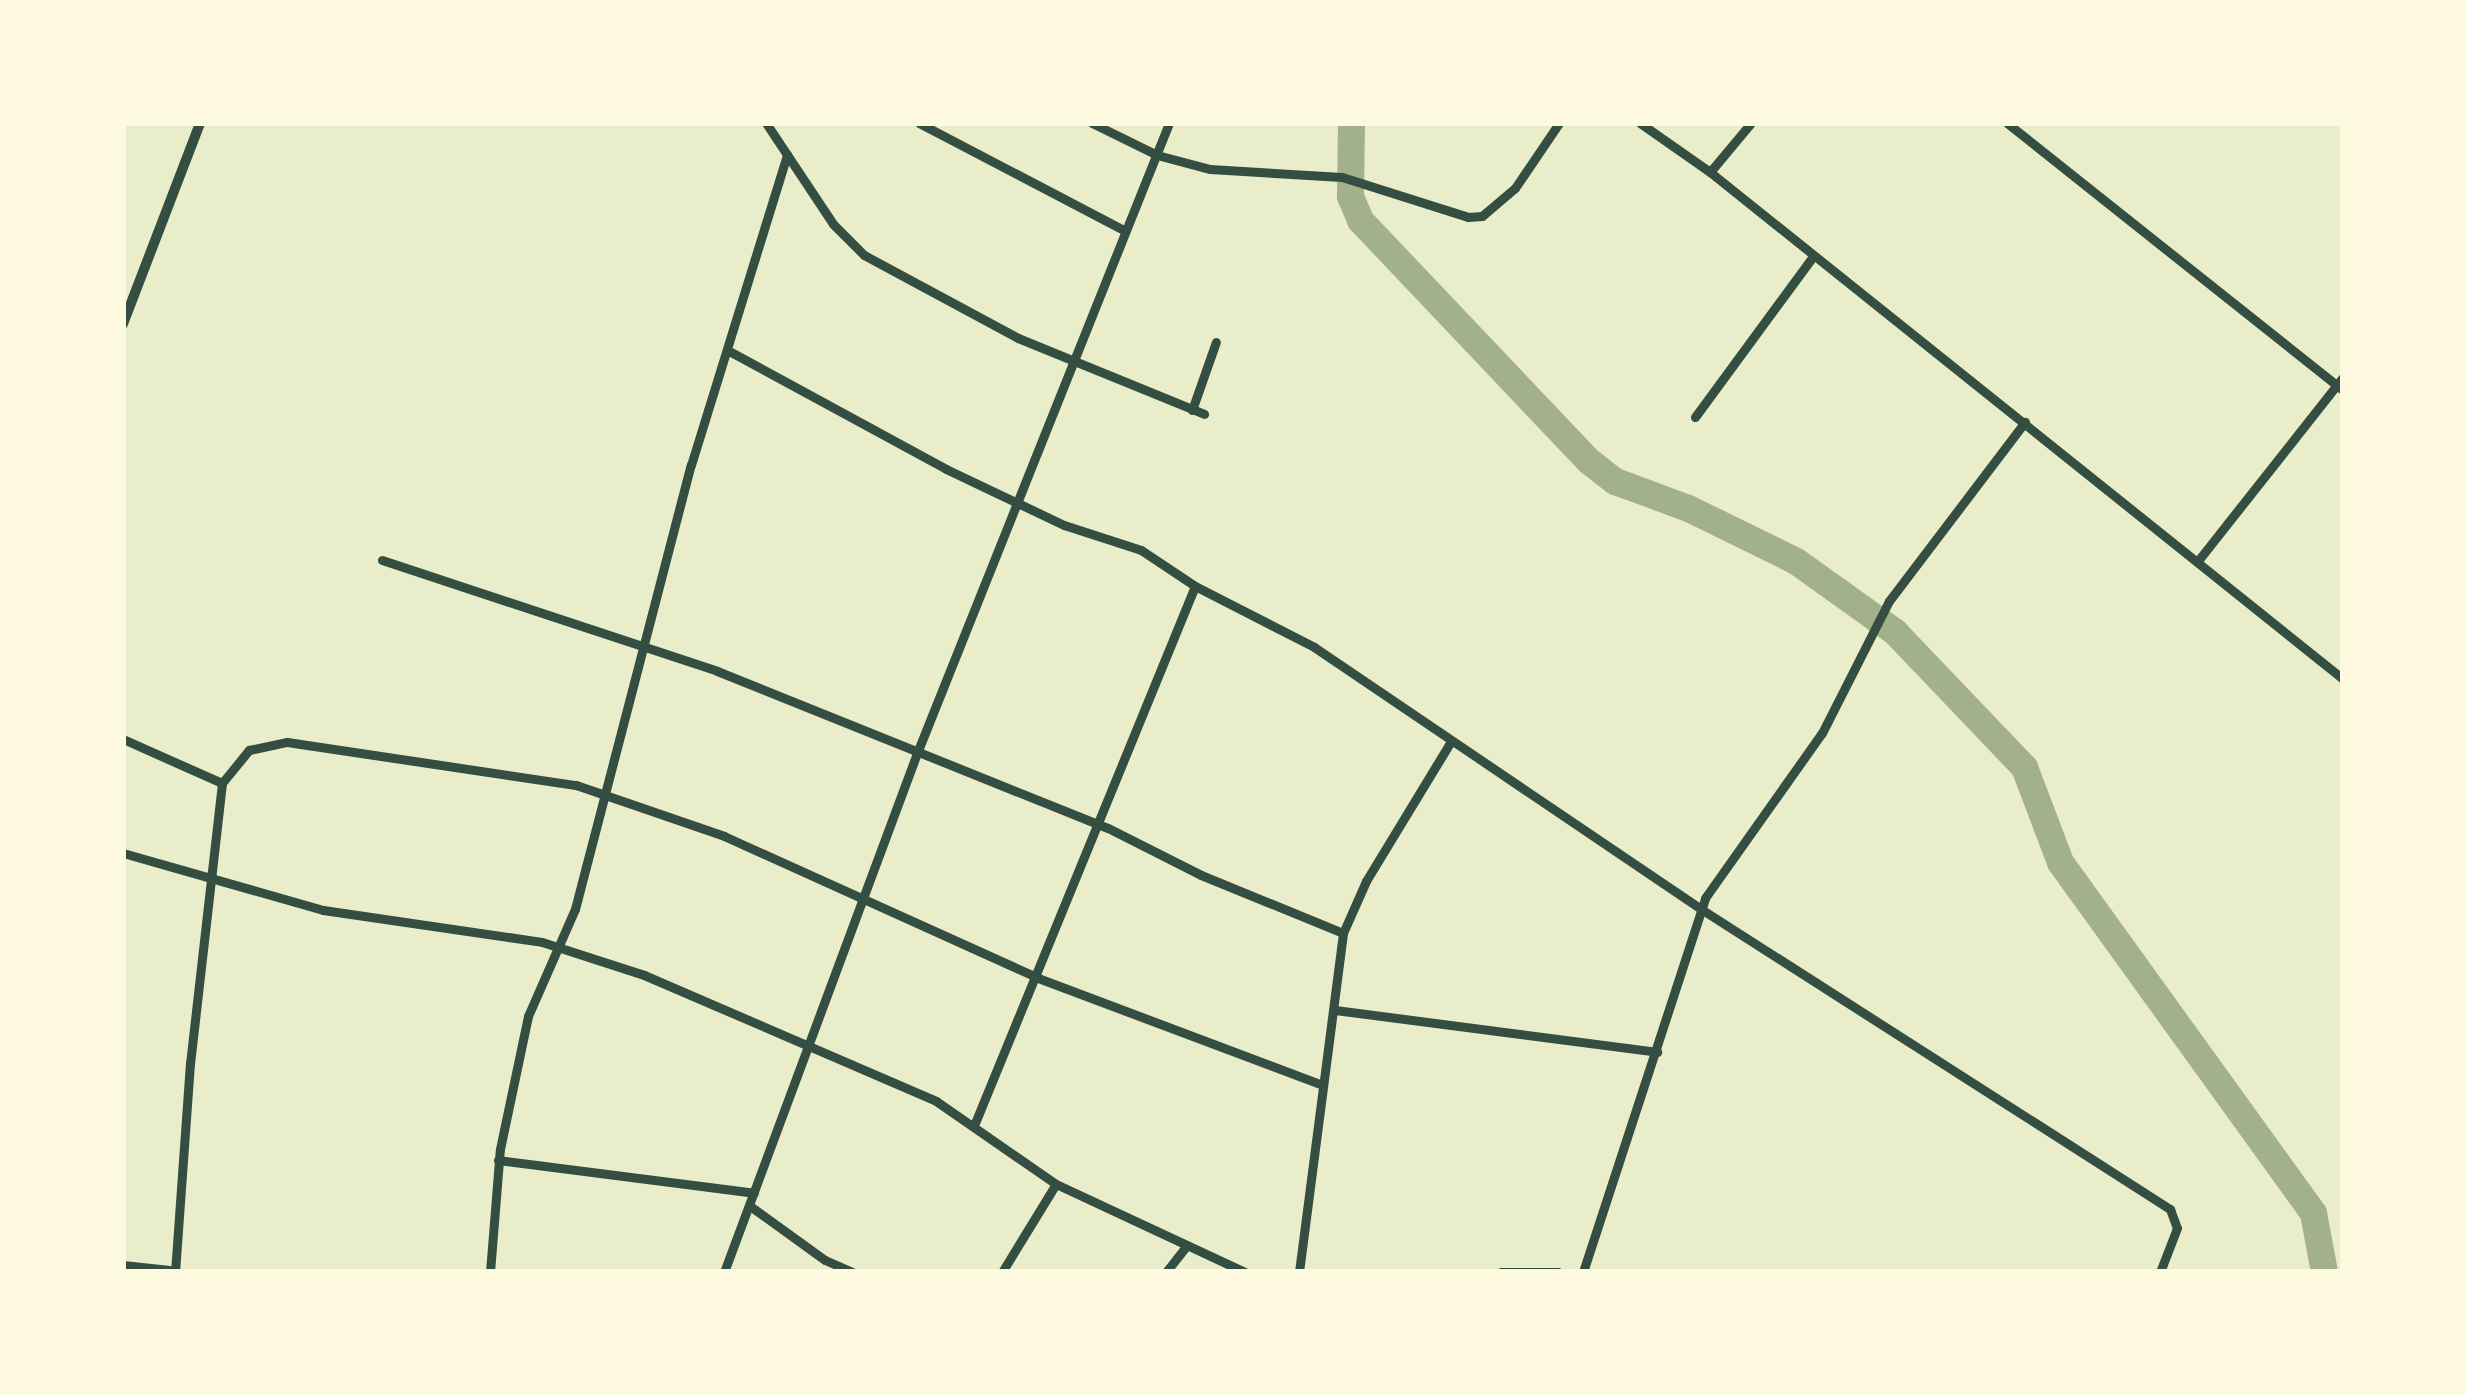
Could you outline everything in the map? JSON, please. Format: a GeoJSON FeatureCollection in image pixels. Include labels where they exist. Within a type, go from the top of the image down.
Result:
{"type":"FeatureCollection","features":[{"type":"Feature","properties":{"kind":"main road"},"geometry":{"type":"LineString","coordinates":[[123,1267],[173,1272]]}},
{"type":"Feature","properties":{"kind":"street"},"geometry":{"type":"LineString","coordinates":[[123,324],[200,123]]}},
{"type":"Feature","properties":{"kind":"street"},"geometry":{"type":"LineString","coordinates":[[766,123],[777,128],[787,154],[833,224],[864,255],[1018,338],[1204,414]]}},
{"type":"Feature","properties":{"kind":"street"},"geometry":{"type":"LineString","coordinates":[[920,123],[1126,231]]}},
{"type":"Feature","properties":{"kind":"street"},"geometry":{"type":"LineString","coordinates":[[1091,123],[1157,155],[1210,169],[1342,177],[1450,212],[1482,216],[1534,166],[1559,123]]}},
{"type":"Feature","properties":{"kind":"street"},"geometry":{"type":"LineString","coordinates":[[724,1272],[865,904],[917,753],[1169,123]]}},
{"type":"Feature","properties":{"kind":"street"},"geometry":{"type":"LineString","coordinates":[[1640,123],[1709,172],[2025,422],[2343,680]]}},
{"type":"Feature","properties":{"kind":"street"},"geometry":{"type":"LineString","coordinates":[[1709,172],[1751,123]]}},
{"type":"Feature","properties":{"kind":"street"},"geometry":{"type":"LineString","coordinates":[[2007,123],[2341,384],[2197,562]]}},
{"type":"Feature","properties":{"kind":"street"},"geometry":{"type":"LineString","coordinates":[[490,1272],[498,1160],[528,1016],[575,909],[691,465],[787,154]]}},
{"type":"Feature","properties":{"kind":"street"},"geometry":{"type":"LineString","coordinates":[[1696,417],[1812,258]]}},
{"type":"Feature","properties":{"kind":"street"},"geometry":{"type":"LineString","coordinates":[[1192,410],[1216,342]]}},
{"type":"Feature","properties":{"kind":"street"},"geometry":{"type":"LineString","coordinates":[[730,350],[1016,504],[1160,562],[1195,586],[1314,646],[1450,743],[2170,1209],[2177,1228],[2160,1272]]}},
{"type":"Feature","properties":{"kind":"street"},"geometry":{"type":"LineString","coordinates":[[1583,1272],[1703,903],[1822,733],[1857,656],[1889,601],[2025,422]]}},
{"type":"Feature","properties":{"kind":"street"},"geometry":{"type":"LineString","coordinates":[[382,560],[646,646],[1100,825],[1302,920],[1343,933]]}},
{"type":"Feature","properties":{"kind":"street"},"geometry":{"type":"LineString","coordinates":[[975,1123],[1195,586]]}},
{"type":"Feature","properties":{"kind":"street"},"geometry":{"type":"LineString","coordinates":[[123,740],[222,783]]}},
{"type":"Feature","properties":{"kind":"street"},"geometry":{"type":"LineString","coordinates":[[173,1272],[208,880],[222,783],[249,750],[287,742],[576,784],[724,836],[865,904],[1038,978],[1322,1084]]}},
{"type":"Feature","properties":{"kind":"street"},"geometry":{"type":"LineString","coordinates":[[1299,1272],[1343,933],[1366,881],[1450,743]]}},
{"type":"Feature","properties":{"kind":"street"},"geometry":{"type":"LineString","coordinates":[[123,853],[323,910],[556,946],[644,975],[975,1123],[1024,1166],[1056,1184],[1245,1272]]}},
{"type":"Feature","properties":{"kind":"street"},"geometry":{"type":"LineString","coordinates":[[1335,1010],[1657,1052]]}},
{"type":"Feature","properties":{"kind":"street"},"geometry":{"type":"LineString","coordinates":[[498,1160],[754,1193]]}},
{"type":"Feature","properties":{"kind":"street"},"geometry":{"type":"LineString","coordinates":[[1002,1272],[1056,1184]]}},
{"type":"Feature","properties":{"kind":"street"},"geometry":{"type":"LineString","coordinates":[[750,1206],[825,1260],[852,1272]]}},
{"type":"Feature","properties":{"kind":"street"},"geometry":{"type":"LineString","coordinates":[[1166,1272],[1187,1245]]}},
{"type":"Feature","properties":{"kind":"street"},"geometry":{"type":"LineString","coordinates":[[1502,1272],[1558,1272]]}},
{"type":"Feature","properties":{"kind":"waterway"},"geometry":{"type":"LineString","coordinates":[[1351,123],[1350,196],[1360,220],[1589,461],[1615,481],[1688,508],[1796,561],[1895,632],[2024,767],[2060,862],[2313,1213],[2324,1272]]}}]}
